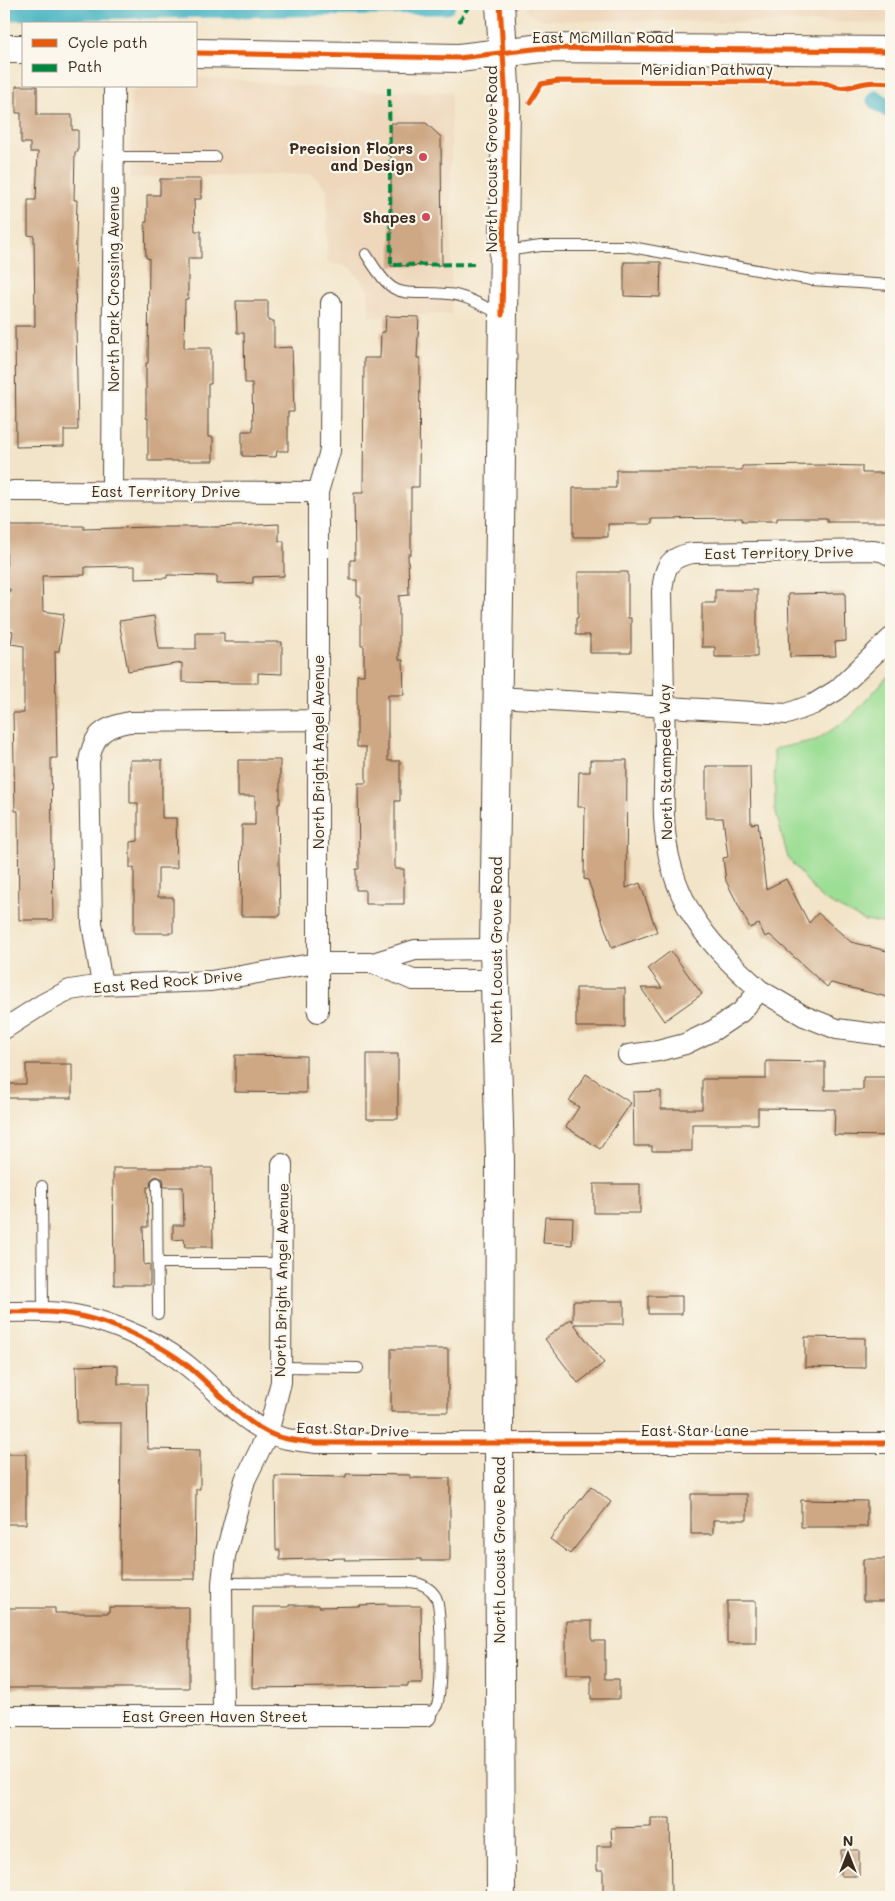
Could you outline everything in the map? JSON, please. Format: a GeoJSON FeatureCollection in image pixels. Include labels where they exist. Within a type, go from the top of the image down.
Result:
{"type":"FeatureCollection","features":[{"type":"Feature","properties":{"kind":"main road","name":"North Locust Grove Road"},"geometry":{"type":"LineString","coordinates":[[500,4],[506,102],[494,949],[500,1159],[501,1897]]}},
{"type":"Feature","properties":{"kind":"main road","name":"East McMillan Road"},"geometry":{"type":"LineString","coordinates":[[198,52],[459,58],[542,48],[891,51]]}},
{"type":"Feature","properties":{"kind":"main road"},"geometry":{"type":"LineString","coordinates":[[4,49],[22,49]]}},
{"type":"Feature","properties":{"kind":"street","name":"North Park Crossing Avenue"},"geometry":{"type":"LineString","coordinates":[[112,491],[114,88]]}},
{"type":"Feature","properties":{"kind":"street","name":"North Bright Angel Avenue"},"geometry":{"type":"LineString","coordinates":[[318,1012],[318,492],[330,450],[331,304]]}},
{"type":"Feature","properties":{"kind":"street","name":"East Territory Drive"},"geometry":{"type":"LineString","coordinates":[[13,491],[318,492]]}},
{"type":"Feature","properties":{"kind":"street","name":"East Territory Drive"},"geometry":{"type":"LineString","coordinates":[[669,564],[675,558],[685,554],[702,553],[874,550],[891,556]]}},
{"type":"Feature","properties":{"kind":"street","name":"North Stampede Way"},"geometry":{"type":"LineString","coordinates":[[669,564],[664,575],[662,592],[664,816],[667,846],[673,869],[687,906],[702,931],[731,965],[760,990],[804,1016],[837,1029],[891,1036]]}},
{"type":"Feature","properties":{"kind":"street"},"geometry":{"type":"LineString","coordinates":[[498,697],[787,714],[814,704],[837,690],[891,638]]}},
{"type":"Feature","properties":{"kind":"street"},"geometry":{"type":"LineString","coordinates":[[102,985],[92,923],[91,895],[89,762],[92,746],[97,737],[106,729],[129,722],[318,720]]}},
{"type":"Feature","properties":{"kind":"street","name":"East Red Rock Drive"},"geometry":{"type":"LineString","coordinates":[[4,1029],[43,1004],[70,990],[102,985],[211,981],[317,964],[372,963],[415,950],[494,949]]}},
{"type":"Feature","properties":{"kind":"street","name":"East Red Rock Drive"},"geometry":{"type":"LineString","coordinates":[[372,963],[414,980],[495,980]]}},
{"type":"Feature","properties":{"kind":"street"},"geometry":{"type":"LineString","coordinates":[[628,1055],[658,1051],[685,1044],[714,1030],[741,1012],[760,990]]}},
{"type":"Feature","properties":{"kind":"street","name":"North Bright Angel Avenue"},"geometry":{"type":"LineString","coordinates":[[223,1716],[222,1583],[225,1556],[233,1520],[246,1480],[268,1433],[281,1382],[282,1164]]}},
{"type":"Feature","properties":{"kind":"street","name":"East Star Drive"},"geometry":{"type":"LineString","coordinates":[[4,1312],[62,1313],[84,1317],[154,1343],[189,1367],[232,1409],[268,1433],[289,1440],[316,1443],[499,1443]]}},
{"type":"Feature","properties":{"kind":"street","name":"East Star Lane"},"geometry":{"type":"LineString","coordinates":[[499,1443],[891,1443]]}},
{"type":"Feature","properties":{"kind":"street","name":"East Green Haven Street"},"geometry":{"type":"LineString","coordinates":[[4,1716],[426,1716]]}},
{"type":"Feature","properties":{"kind":"lane"},"geometry":{"type":"LineString","coordinates":[[114,157],[215,157]]}},
{"type":"Feature","properties":{"kind":"lane"},"geometry":{"type":"LineString","coordinates":[[504,251],[541,246],[626,246],[811,280],[891,285]]}},
{"type":"Feature","properties":{"kind":"lane"},"geometry":{"type":"LineString","coordinates":[[366,254],[380,277],[393,290],[407,293],[450,294],[502,315]]}},
{"type":"Feature","properties":{"kind":"lane"},"geometry":{"type":"LineString","coordinates":[[157,1183],[158,1314]]}},
{"type":"Feature","properties":{"kind":"lane"},"geometry":{"type":"LineString","coordinates":[[42,1186],[43,1312]]}},
{"type":"Feature","properties":{"kind":"lane"},"geometry":{"type":"LineString","coordinates":[[158,1263],[282,1263]]}},
{"type":"Feature","properties":{"kind":"lane"},"geometry":{"type":"LineString","coordinates":[[281,1367],[358,1368]]}},
{"type":"Feature","properties":{"kind":"lane"},"geometry":{"type":"LineString","coordinates":[[222,1583],[411,1582],[426,1587],[436,1596],[440,1613],[439,1697],[434,1710],[426,1716]]}},
{"type":"Feature","properties":{"kind":"shaded area"},"geometry":{"type":"Polygon","coordinates":[[[523,4],[891,4],[891,23],[546,20],[532,16],[523,4]]]}},
{"type":"Feature","properties":{"kind":"shaded area"},"geometry":{"type":"Polygon","coordinates":[[[198,77],[361,91],[451,92],[451,314],[369,317],[368,288],[349,267],[327,262],[327,190],[312,173],[130,178],[131,93],[140,89],[198,88],[198,77]]]}},
{"type":"Feature","properties":{"kind":"green space"},"geometry":{"type":"Polygon","coordinates":[[[888,676],[891,680],[891,924],[864,921],[821,898],[788,858],[775,809],[774,749],[816,740],[850,718],[888,676]]]}},
{"type":"Feature","properties":{"kind":"building"},"geometry":{"type":"Polygon","coordinates":[[[16,86],[37,88],[37,115],[72,115],[72,130],[78,130],[78,152],[75,152],[74,200],[77,200],[75,277],[78,430],[64,430],[64,446],[16,447],[15,326],[35,326],[34,236],[28,235],[28,200],[36,200],[38,152],[30,152],[30,143],[21,143],[21,113],[16,113],[16,86]]]}},
{"type":"Feature","properties":{"kind":"building"},"geometry":{"type":"Polygon","coordinates":[[[391,123],[426,123],[441,137],[442,265],[391,266],[391,123]]]}},
{"type":"Feature","properties":{"kind":"building"},"geometry":{"type":"Polygon","coordinates":[[[160,179],[201,179],[201,199],[194,199],[195,231],[201,231],[201,258],[188,258],[188,299],[185,299],[184,348],[211,348],[211,384],[208,384],[208,437],[213,437],[213,461],[148,461],[146,363],[148,363],[149,258],[146,258],[145,222],[147,222],[147,195],[160,195],[160,179]]]}},
{"type":"Feature","properties":{"kind":"building"},"geometry":{"type":"Polygon","coordinates":[[[624,262],[661,262],[660,297],[624,296],[624,262]]]}},
{"type":"Feature","properties":{"kind":"building"},"geometry":{"type":"Polygon","coordinates":[[[236,301],[268,301],[268,321],[274,321],[274,348],[292,347],[294,412],[288,412],[288,451],[277,451],[276,457],[242,456],[242,431],[253,431],[252,383],[245,383],[244,333],[237,333],[236,301]]]}},
{"type":"Feature","properties":{"kind":"building"},"geometry":{"type":"Polygon","coordinates":[[[386,316],[419,317],[417,358],[420,358],[419,487],[411,487],[411,554],[408,554],[409,595],[399,596],[399,660],[403,660],[404,695],[388,695],[388,761],[400,761],[400,801],[395,801],[395,869],[404,869],[404,904],[365,904],[365,890],[356,890],[356,869],[359,869],[358,783],[366,783],[366,747],[357,747],[357,675],[364,675],[364,646],[361,646],[361,596],[357,596],[357,580],[350,580],[350,560],[355,560],[354,493],[363,493],[364,358],[380,358],[381,332],[385,332],[386,316]]]}},
{"type":"Feature","properties":{"kind":"building"},"geometry":{"type":"Polygon","coordinates":[[[742,466],[862,466],[862,473],[891,473],[891,522],[827,522],[827,518],[777,518],[777,521],[742,521],[742,518],[652,519],[652,524],[608,524],[608,537],[573,537],[573,488],[616,488],[616,470],[742,470],[742,466]]]}},
{"type":"Feature","properties":{"kind":"building"},"geometry":{"type":"Polygon","coordinates":[[[279,524],[279,541],[284,541],[284,576],[253,577],[253,583],[217,584],[217,576],[167,575],[167,578],[135,579],[135,566],[85,567],[85,575],[42,576],[43,611],[64,614],[59,651],[55,651],[57,758],[51,758],[53,920],[19,920],[18,811],[15,811],[13,713],[24,713],[24,646],[11,644],[13,631],[4,629],[10,589],[7,589],[6,526],[84,526],[84,529],[279,524]]]}},
{"type":"Feature","properties":{"kind":"building"},"geometry":{"type":"Polygon","coordinates":[[[578,572],[628,572],[628,618],[631,618],[631,653],[590,653],[590,635],[576,635],[578,572]]]}},
{"type":"Feature","properties":{"kind":"building"},"geometry":{"type":"Polygon","coordinates":[[[715,590],[757,590],[757,657],[715,657],[715,647],[702,647],[702,603],[715,603],[715,590]]]}},
{"type":"Feature","properties":{"kind":"building"},"geometry":{"type":"Polygon","coordinates":[[[845,593],[846,641],[835,642],[836,656],[790,657],[788,594],[845,593]]]}},
{"type":"Feature","properties":{"kind":"building"},"geometry":{"type":"Polygon","coordinates":[[[154,616],[159,649],[196,649],[196,633],[224,633],[224,642],[282,642],[282,674],[258,673],[258,683],[182,682],[182,663],[128,671],[119,621],[154,616]]]}},
{"type":"Feature","properties":{"kind":"building"},"geometry":{"type":"Polygon","coordinates":[[[130,760],[162,760],[162,818],[176,818],[177,868],[158,868],[158,897],[173,897],[173,933],[134,933],[134,868],[130,868],[130,842],[138,841],[138,803],[130,803],[130,760]]]}},
{"type":"Feature","properties":{"kind":"building"},"geometry":{"type":"Polygon","coordinates":[[[238,760],[280,760],[280,804],[278,804],[280,916],[241,916],[242,825],[255,825],[255,796],[238,796],[238,760]]]}},
{"type":"Feature","properties":{"kind":"building"},"geometry":{"type":"Polygon","coordinates":[[[590,760],[627,760],[626,888],[640,883],[657,932],[612,948],[588,880],[584,879],[585,807],[578,807],[579,772],[590,772],[590,760]]]}},
{"type":"Feature","properties":{"kind":"building"},"geometry":{"type":"Polygon","coordinates":[[[706,766],[750,766],[751,824],[758,823],[766,889],[786,879],[809,923],[818,913],[851,942],[891,952],[891,998],[831,983],[827,987],[770,935],[765,937],[759,924],[750,928],[726,881],[723,858],[728,857],[723,818],[706,818],[706,766]]]}},
{"type":"Feature","properties":{"kind":"building"},"geometry":{"type":"Polygon","coordinates":[[[671,951],[702,994],[664,1021],[641,988],[662,988],[648,968],[671,951]]]}},
{"type":"Feature","properties":{"kind":"building"},"geometry":{"type":"Polygon","coordinates":[[[576,988],[625,988],[625,1027],[576,1027],[576,988]]]}},
{"type":"Feature","properties":{"kind":"building"},"geometry":{"type":"Polygon","coordinates":[[[367,1054],[398,1054],[398,1119],[367,1119],[367,1054]]]}},
{"type":"Feature","properties":{"kind":"building"},"geometry":{"type":"Polygon","coordinates":[[[235,1055],[306,1056],[306,1093],[235,1092],[235,1055]]]}},
{"type":"Feature","properties":{"kind":"building"},"geometry":{"type":"Polygon","coordinates":[[[766,1061],[825,1062],[825,1090],[863,1090],[863,1077],[891,1077],[891,1136],[834,1135],[835,1109],[758,1108],[758,1124],[692,1124],[692,1151],[652,1151],[652,1146],[634,1146],[633,1092],[661,1091],[661,1109],[702,1109],[702,1079],[766,1079],[766,1061]]]}},
{"type":"Feature","properties":{"kind":"building"},"geometry":{"type":"Polygon","coordinates":[[[26,1064],[72,1064],[72,1098],[4,1098],[4,1084],[26,1084],[26,1064]]]}},
{"type":"Feature","properties":{"kind":"building"},"geometry":{"type":"Polygon","coordinates":[[[586,1074],[631,1103],[600,1149],[566,1127],[579,1107],[569,1101],[586,1074]]]}},
{"type":"Feature","properties":{"kind":"building"},"geometry":{"type":"Polygon","coordinates":[[[113,1168],[212,1168],[213,1247],[185,1247],[184,1239],[173,1240],[173,1225],[184,1225],[183,1187],[164,1187],[163,1179],[157,1176],[154,1177],[151,1180],[150,1187],[147,1187],[148,1227],[143,1227],[144,1265],[150,1264],[150,1285],[114,1285],[113,1168]]]}},
{"type":"Feature","properties":{"kind":"building"},"geometry":{"type":"Polygon","coordinates":[[[594,1184],[640,1184],[640,1213],[594,1213],[594,1184]]]}},
{"type":"Feature","properties":{"kind":"building"},"geometry":{"type":"Polygon","coordinates":[[[545,1217],[573,1218],[572,1245],[543,1243],[545,1217]]]}},
{"type":"Feature","properties":{"kind":"building"},"geometry":{"type":"Polygon","coordinates":[[[648,1296],[682,1296],[682,1314],[648,1314],[648,1296]]]}},
{"type":"Feature","properties":{"kind":"building"},"geometry":{"type":"Polygon","coordinates":[[[573,1301],[624,1301],[624,1324],[574,1324],[604,1363],[578,1383],[545,1339],[571,1319],[573,1322],[573,1301]]]}},
{"type":"Feature","properties":{"kind":"building"},"geometry":{"type":"Polygon","coordinates":[[[805,1337],[865,1338],[865,1368],[805,1367],[805,1337]]]}},
{"type":"Feature","properties":{"kind":"building"},"geometry":{"type":"Polygon","coordinates":[[[391,1349],[448,1349],[448,1412],[391,1412],[391,1349]]]}},
{"type":"Feature","properties":{"kind":"building"},"geometry":{"type":"Polygon","coordinates":[[[118,1365],[118,1384],[147,1384],[148,1449],[200,1450],[200,1489],[196,1489],[195,1579],[120,1579],[121,1423],[77,1423],[76,1366],[118,1365]]]}},
{"type":"Feature","properties":{"kind":"building"},"geometry":{"type":"Polygon","coordinates":[[[4,1454],[26,1454],[26,1524],[4,1524],[4,1454]]]}},
{"type":"Feature","properties":{"kind":"building"},"geometry":{"type":"Polygon","coordinates":[[[346,1474],[410,1475],[410,1478],[450,1478],[450,1561],[421,1561],[421,1559],[344,1560],[345,1558],[280,1560],[280,1550],[276,1550],[275,1476],[346,1477],[346,1474]]]}},
{"type":"Feature","properties":{"kind":"building"},"geometry":{"type":"Polygon","coordinates":[[[591,1486],[611,1502],[570,1554],[550,1539],[591,1486]]]}},
{"type":"Feature","properties":{"kind":"building"},"geometry":{"type":"Polygon","coordinates":[[[691,1494],[747,1494],[747,1520],[713,1520],[713,1534],[691,1534],[691,1494]]]}},
{"type":"Feature","properties":{"kind":"building"},"geometry":{"type":"Polygon","coordinates":[[[801,1500],[867,1501],[867,1527],[801,1527],[801,1500]]]}},
{"type":"Feature","properties":{"kind":"building"},"geometry":{"type":"Polygon","coordinates":[[[863,1559],[891,1559],[891,1601],[863,1601],[863,1559]]]}},
{"type":"Feature","properties":{"kind":"building"},"geometry":{"type":"Polygon","coordinates":[[[727,1601],[756,1601],[756,1643],[727,1643],[727,1601]]]}},
{"type":"Feature","properties":{"kind":"building"},"geometry":{"type":"Polygon","coordinates":[[[388,1604],[388,1606],[421,1606],[422,1683],[408,1683],[408,1686],[252,1688],[253,1607],[388,1604]]]}},
{"type":"Feature","properties":{"kind":"building"},"geometry":{"type":"Polygon","coordinates":[[[109,1607],[189,1607],[189,1688],[4,1688],[4,1608],[55,1608],[55,1613],[109,1613],[109,1607]]]}},
{"type":"Feature","properties":{"kind":"building"},"geometry":{"type":"Polygon","coordinates":[[[566,1621],[592,1621],[592,1641],[605,1641],[605,1679],[619,1679],[619,1699],[591,1699],[591,1675],[566,1675],[566,1621]]]}},
{"type":"Feature","properties":{"kind":"building"},"geometry":{"type":"Polygon","coordinates":[[[651,1818],[670,1818],[671,1897],[642,1897],[642,1891],[603,1892],[603,1870],[597,1870],[597,1846],[612,1846],[611,1828],[651,1827],[651,1818]]]}},
{"type":"Feature","properties":{"kind":"building"},"geometry":{"type":"Polygon","coordinates":[[[841,1850],[859,1850],[859,1876],[841,1876],[841,1850]]]}},
{"type":"Feature","properties":{"kind":"waterway"},"geometry":{"type":"LineString","coordinates":[[4,11],[446,5]]}},
{"type":"Feature","properties":{"kind":"waterway"},"geometry":{"type":"LineString","coordinates":[[876,100],[891,110]]}},
{"type":"Feature","properties":{"kind":"marked path"},"geometry":{"type":"LineString","coordinates":[[459,22],[470,4]]}},
{"type":"Feature","properties":{"kind":"marked path"},"geometry":{"type":"LineString","coordinates":[[389,88],[391,265],[478,264]]}},
{"type":"Feature","properties":{"kind":"cycle path"},"geometry":{"type":"LineString","coordinates":[[500,4],[506,102],[502,315]]}},
{"type":"Feature","properties":{"kind":"cycle path"},"geometry":{"type":"LineString","coordinates":[[198,53],[459,58],[542,48],[891,51]]}},
{"type":"Feature","properties":{"kind":"cycle path","name":"Meridian Pathway"},"geometry":{"type":"LineString","coordinates":[[530,102],[541,84],[558,81],[822,82],[836,87],[869,82],[891,83]]}},
{"type":"Feature","properties":{"kind":"cycle path"},"geometry":{"type":"LineString","coordinates":[[4,1312],[47,1312],[77,1315],[94,1319],[128,1332],[162,1348],[176,1357],[256,1426],[273,1435],[297,1441],[316,1443],[891,1443]]}},
{"type":"Feature","properties":{"kind":"place","name":"Precision Floors and Design"},"geometry":{"type":"Point","coordinates":[423,157]}},
{"type":"Feature","properties":{"kind":"place","name":"Shapes"},"geometry":{"type":"Point","coordinates":[426,217]}}]}
